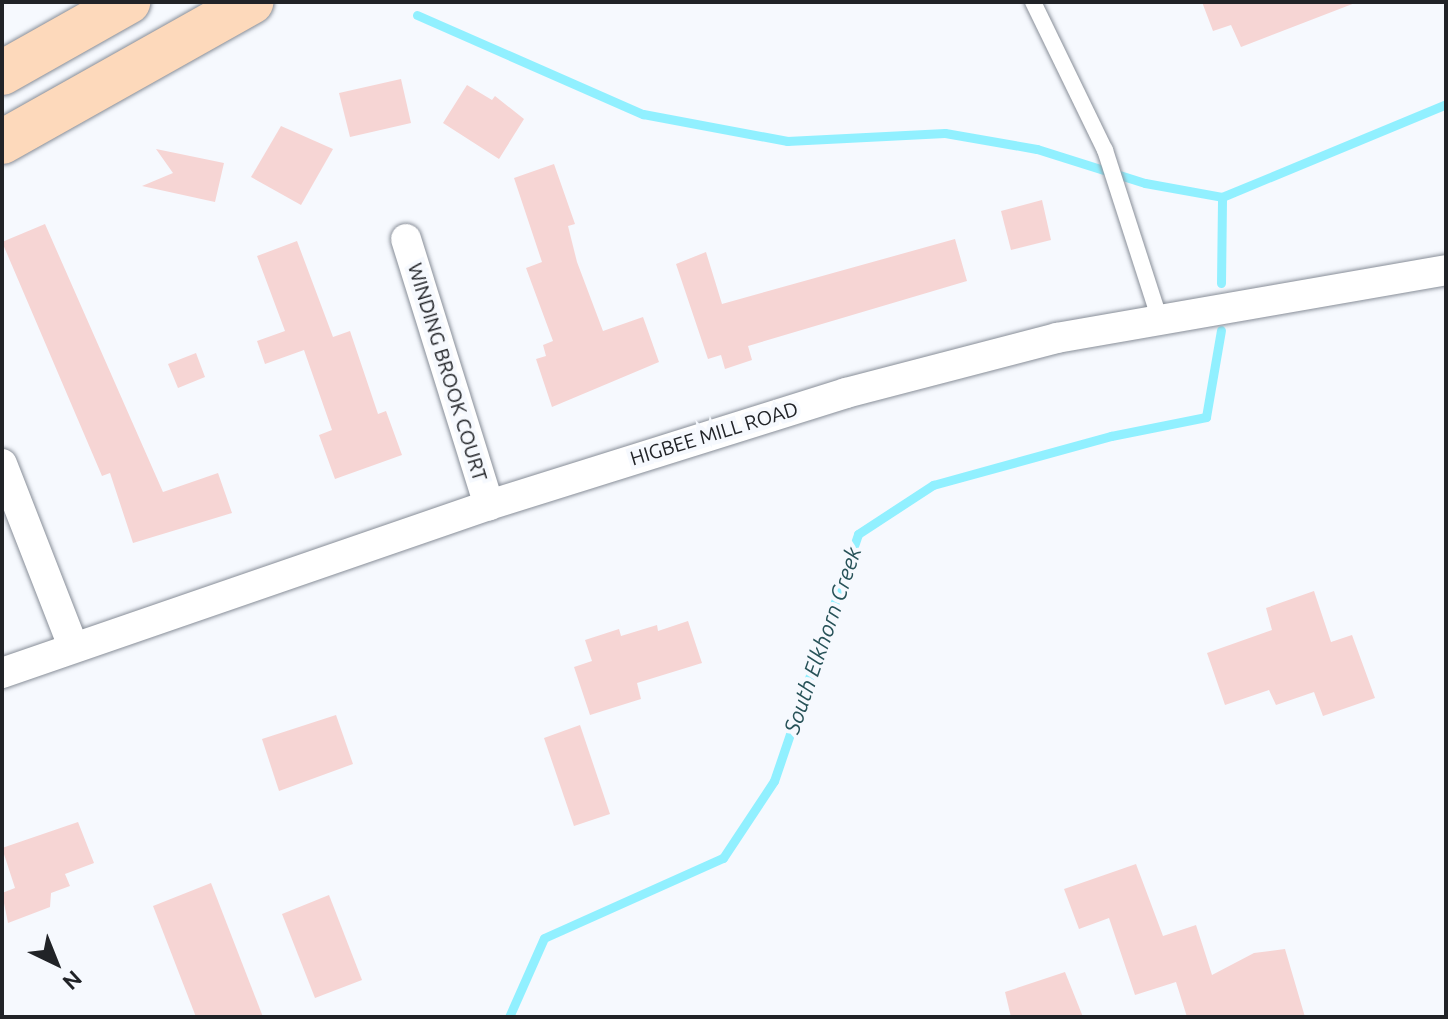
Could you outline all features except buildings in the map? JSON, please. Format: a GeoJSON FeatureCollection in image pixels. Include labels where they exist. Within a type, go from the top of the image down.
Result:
{"type":"FeatureCollection","features":[{"type":"Feature","properties":{"kind":"main road"},"geometry":{"type":"LineString","coordinates":[[2,73],[128,2]]}},
{"type":"Feature","properties":{"kind":"main road"},"geometry":{"type":"LineString","coordinates":[[2,142],[251,2]]}},
{"type":"Feature","properties":{"kind":"street","name":"WINDING BROOK COURT"},"geometry":{"type":"LineString","coordinates":[[406,239],[489,505]]}},
{"type":"Feature","properties":{"kind":"street","name":"HIGBEE MILL ROAD"},"geometry":{"type":"LineString","coordinates":[[2,673],[489,505],[846,393],[1057,338],[1446,270]]}},
{"type":"Feature","properties":{"kind":"street"},"geometry":{"type":"LineString","coordinates":[[2,464],[73,646]]}},
{"type":"Feature","properties":{"kind":"lane"},"geometry":{"type":"LineString","coordinates":[[1033,2],[1105,150],[1130,219],[1160,320]]}},
{"type":"Feature","properties":{"kind":"waterway"},"geometry":{"type":"LineString","coordinates":[[417,15],[643,114],[787,141],[945,133],[1037,149],[1145,183],[1222,197]]}},
{"type":"Feature","properties":{"kind":"waterway","name":"South Elkhorn Creek"},"geometry":{"type":"LineString","coordinates":[[1221,283],[1222,197],[1446,104]]}},
{"type":"Feature","properties":{"kind":"waterway","name":"South Elkhorn Creek"},"geometry":{"type":"LineString","coordinates":[[509,1017],[544,938],[723,858],[774,781],[858,534],[933,485],[1111,436],[1206,417],[1221,330]]}}]}
